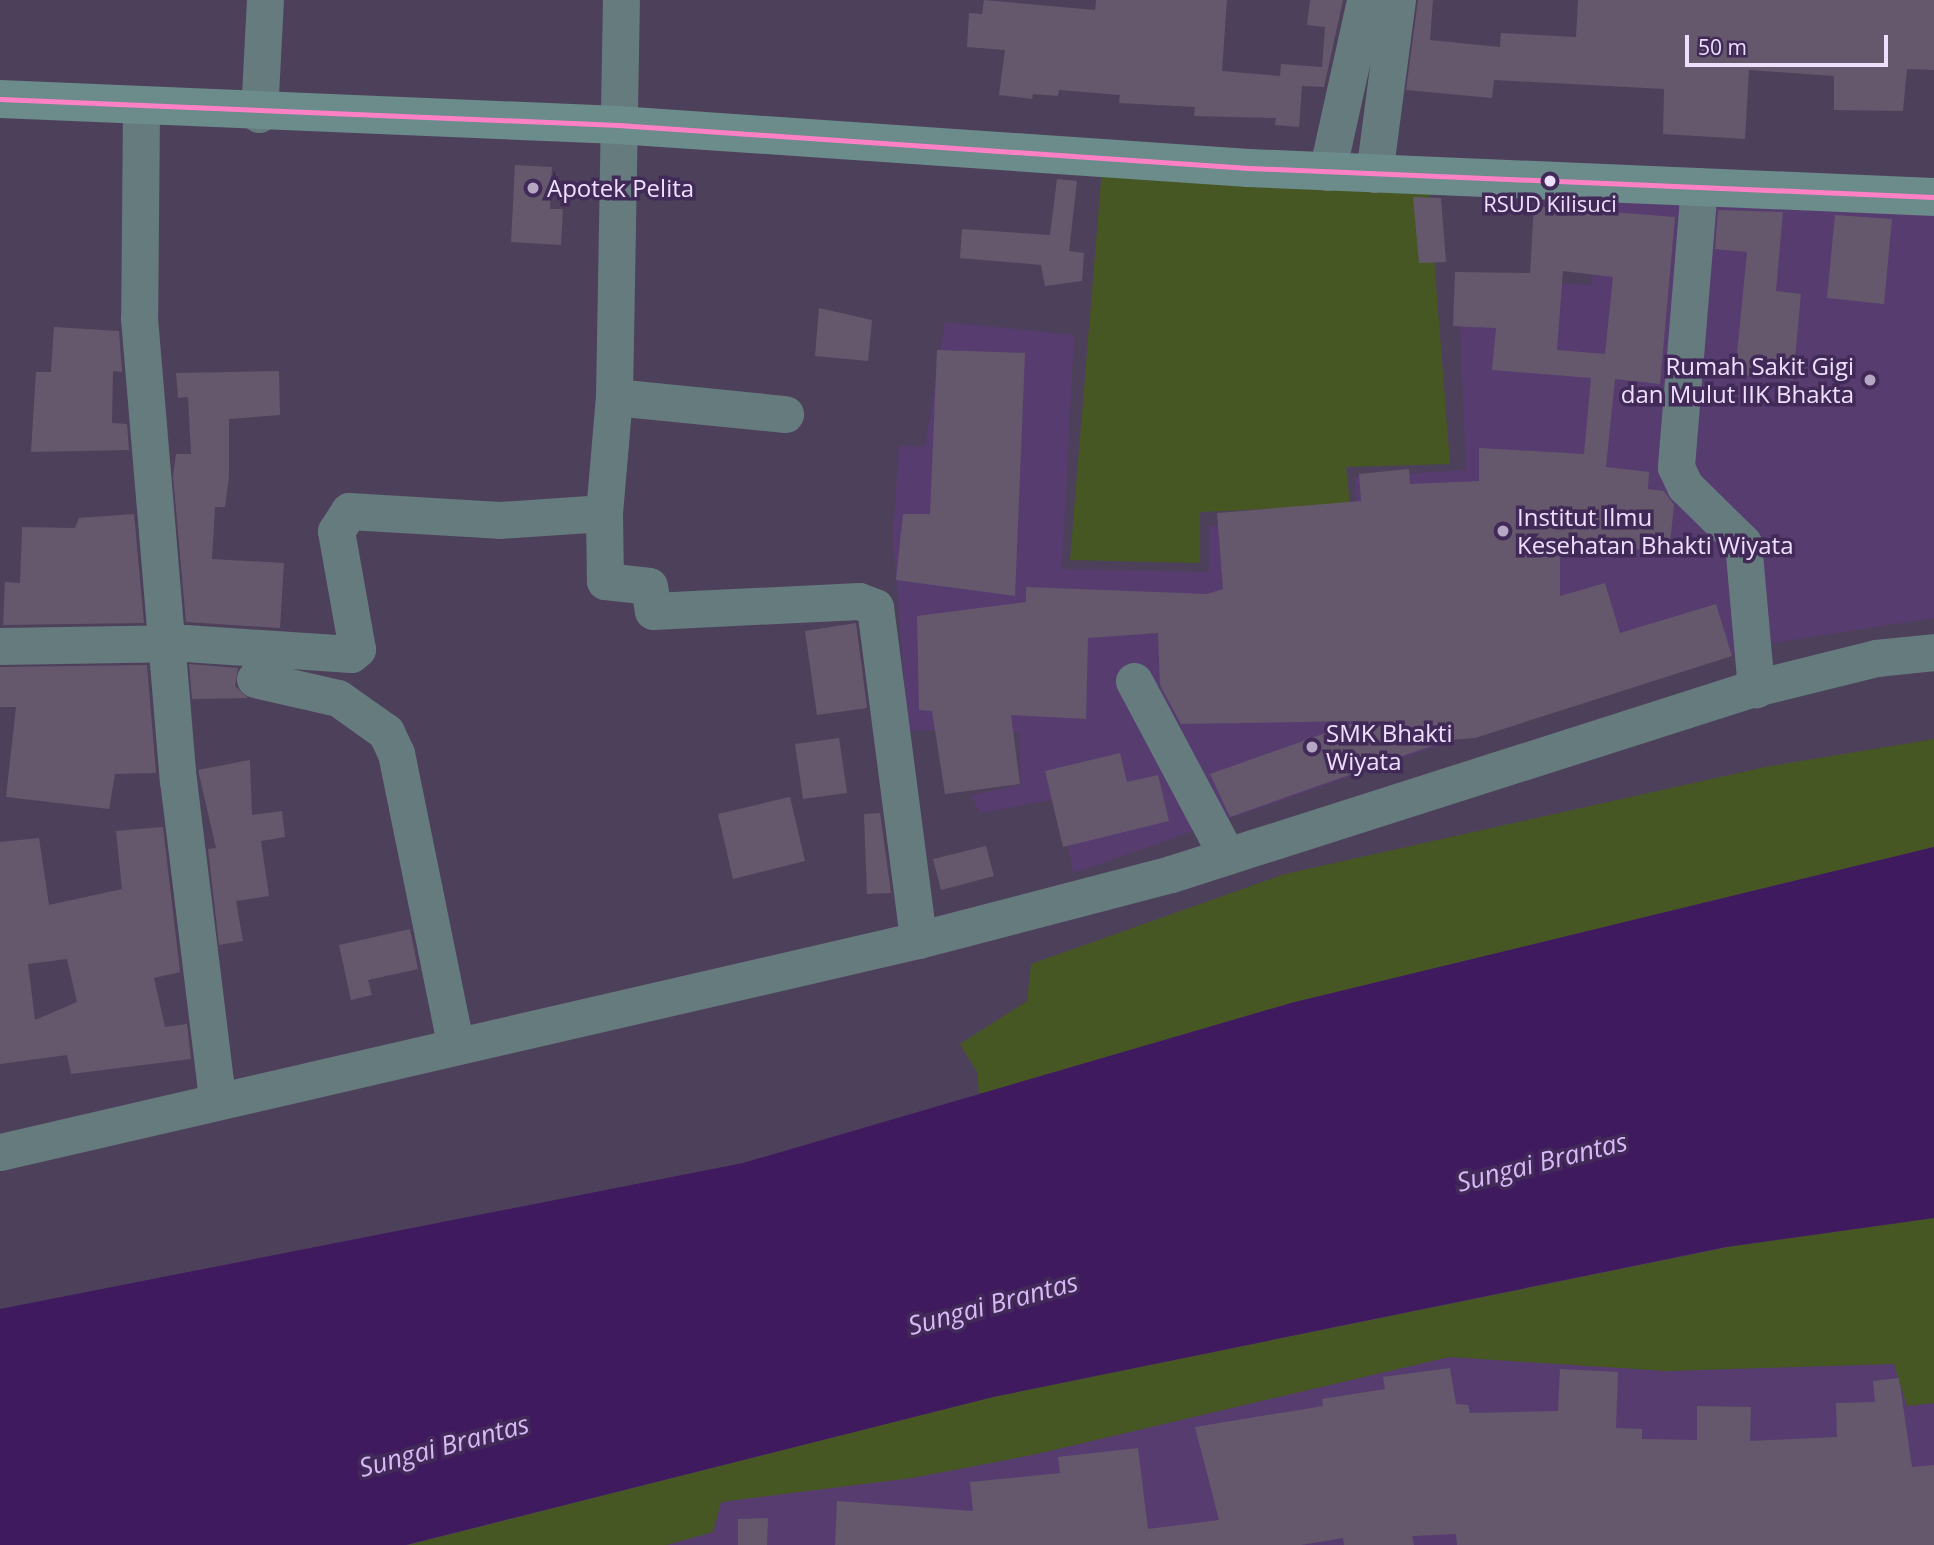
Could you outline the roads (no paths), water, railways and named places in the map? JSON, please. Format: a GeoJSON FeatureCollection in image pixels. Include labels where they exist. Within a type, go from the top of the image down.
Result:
{"type":"FeatureCollection","features":[{"type":"Feature","properties":{"kind":"main road"},"geometry":{"type":"LineString","coordinates":[[0,99],[259,114],[618,125],[1327,172],[1934,197]]}},
{"type":"Feature","properties":{"kind":"street"},"geometry":{"type":"LineString","coordinates":[[259,114],[265,0]]}},
{"type":"Feature","properties":{"kind":"street"},"geometry":{"type":"LineString","coordinates":[[621,0],[614,397],[604,513],[605,581],[649,586],[653,611],[859,601],[875,607],[918,940]]}},
{"type":"Feature","properties":{"kind":"street"},"geometry":{"type":"LineString","coordinates":[[1327,172],[1365,0]]}},
{"type":"Feature","properties":{"kind":"street"},"geometry":{"type":"LineString","coordinates":[[1374,173],[1397,0]]}},
{"type":"Feature","properties":{"kind":"street"},"geometry":{"type":"LineString","coordinates":[[141,107],[139,318],[165,645],[217,1097]]}},
{"type":"Feature","properties":{"kind":"street"},"geometry":{"type":"LineString","coordinates":[[1699,186],[1676,467],[1685,486],[1743,543],[1756,689]]}},
{"type":"Feature","properties":{"kind":"street"},"geometry":{"type":"LineString","coordinates":[[614,397],[785,414]]}},
{"type":"Feature","properties":{"kind":"street"},"geometry":{"type":"LineString","coordinates":[[0,646],[165,645],[355,653],[336,531],[349,511],[499,520],[604,513]]}},
{"type":"Feature","properties":{"kind":"street"},"geometry":{"type":"LineString","coordinates":[[0,1152],[217,1097],[918,940],[1227,856],[1756,689],[1876,658],[1934,652]]}},
{"type":"Feature","properties":{"kind":"street"},"geometry":{"type":"LineString","coordinates":[[256,679],[338,698],[386,732],[396,753],[455,1044]]}},
{"type":"Feature","properties":{"kind":"street"},"geometry":{"type":"LineString","coordinates":[[1134,681],[1227,856]]}},
{"type":"Feature","properties":{"kind":"water","name":"Sungai Brantas"},"geometry":{"type":"Polygon","coordinates":[[[1934,847],[1934,1218],[1726,1247],[993,1397],[406,1545],[0,1545],[0,1309],[743,1163],[1291,1003],[1934,847]]]}},
{"type":"Feature","properties":{"kind":"place","name":"RSUD Kilisuci"},"geometry":{"type":"Point","coordinates":[1550,181]}},
{"type":"Feature","properties":{"kind":"place","name":"Apotek Pelita"},"geometry":{"type":"Point","coordinates":[533,188]}},
{"type":"Feature","properties":{"kind":"place","name":"Rumah Sakit Gigi dan Mulut IIK Bhakta"},"geometry":{"type":"Point","coordinates":[1870,380]}},
{"type":"Feature","properties":{"kind":"place","name":"Institut Ilmu Kesehatan Bhakti Wiyata"},"geometry":{"type":"Point","coordinates":[1503,531]}},
{"type":"Feature","properties":{"kind":"place","name":"SMK Bhakti Wiyata"},"geometry":{"type":"Point","coordinates":[1312,747]}}]}
